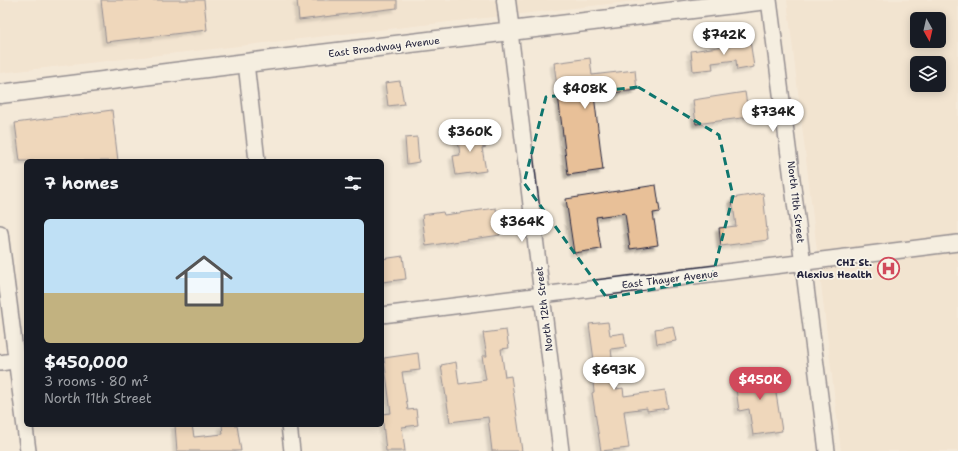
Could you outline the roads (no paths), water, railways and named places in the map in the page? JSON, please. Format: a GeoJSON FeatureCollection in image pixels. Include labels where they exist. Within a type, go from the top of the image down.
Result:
{"type":"FeatureCollection","features":[{"type":"Feature","properties":{"kind":"street","name":"North 12th Street"},"geometry":{"type":"LineString","coordinates":[[506,0],[561,451]]}},
{"type":"Feature","properties":{"kind":"street","name":"East Broadway Avenue"},"geometry":{"type":"LineString","coordinates":[[0,94],[768,0]]}},
{"type":"Feature","properties":{"kind":"street","name":"North 11th Street"},"geometry":{"type":"LineString","coordinates":[[768,0],[804,262],[827,451]]}},
{"type":"Feature","properties":{"kind":"street"},"geometry":{"type":"LineString","coordinates":[[246,63],[257,159]]}},
{"type":"Feature","properties":{"kind":"street"},"geometry":{"type":"LineString","coordinates":[[0,233],[21,360],[24,399]]}},
{"type":"Feature","properties":{"kind":"street","name":"East Thayer Avenue"},"geometry":{"type":"LineString","coordinates":[[384,315],[958,243]]}},
{"type":"Feature","properties":{"kind":"street"},"geometry":{"type":"LineString","coordinates":[[0,363],[21,360]]}},
{"type":"Feature","properties":{"kind":"street"},"geometry":{"type":"LineString","coordinates":[[26,427],[28,451]]}},
{"type":"Feature","properties":{"kind":"street"},"geometry":{"type":"LineString","coordinates":[[289,427],[292,451]]}},
{"type":"Feature","properties":{"kind":"place","name":"CHI St. Alexius Health"},"geometry":{"type":"Point","coordinates":[888,268]}}]}
